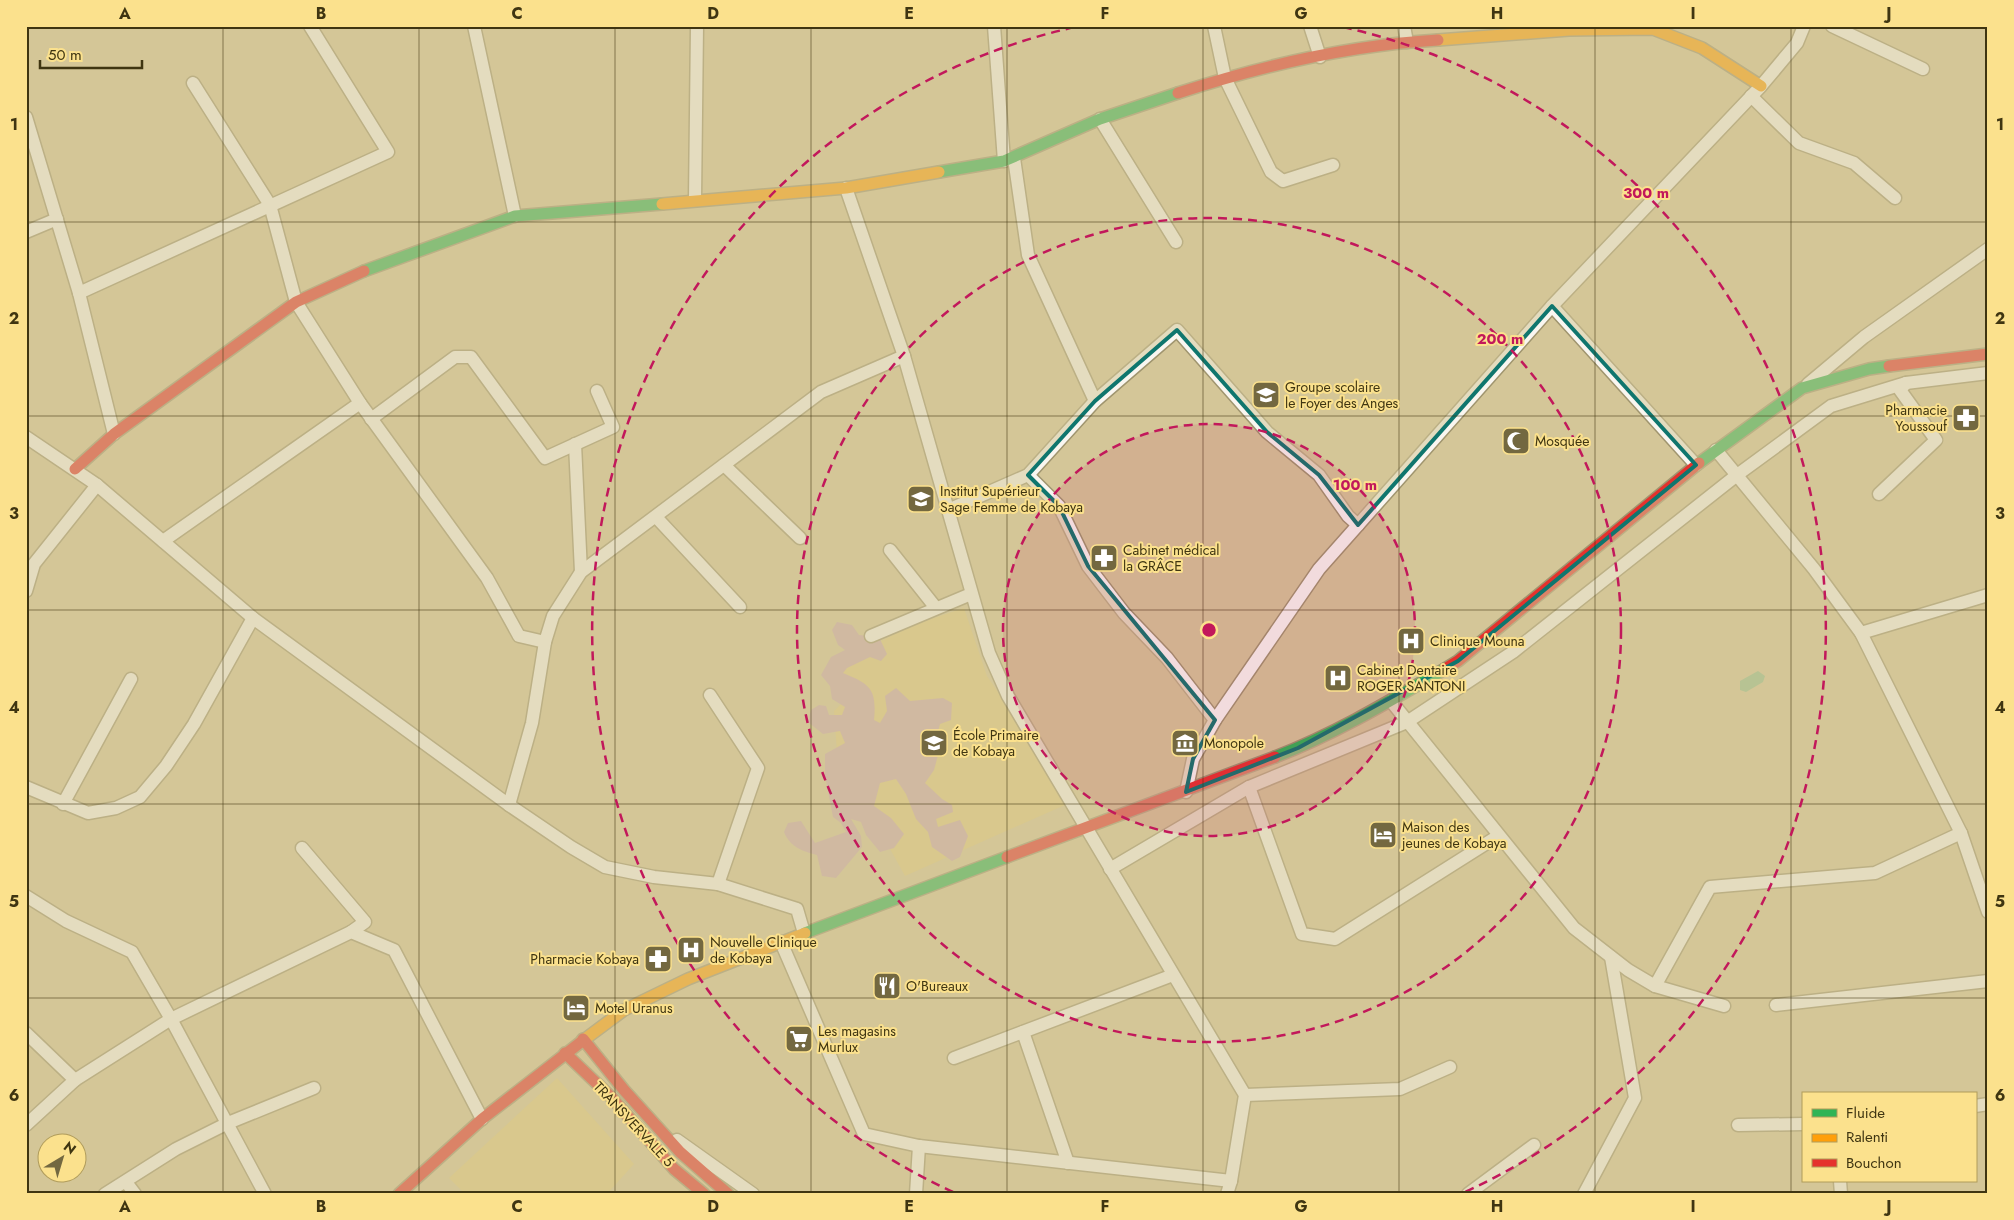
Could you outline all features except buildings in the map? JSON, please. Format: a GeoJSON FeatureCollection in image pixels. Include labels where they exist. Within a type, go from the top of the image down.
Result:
{"type":"FeatureCollection","features":[{"type":"Feature","properties":{"kind":"main road"},"geometry":{"type":"LineString","coordinates":[[75,469],[114,434],[296,302],[381,262],[515,216],[694,199],[846,188],[1009,159],[1100,119],[1225,78],[1320,57],[1407,42],[1569,30],[1653,29],[1702,48],[1761,86]]}},
{"type":"Feature","properties":{"kind":"main road"},"geometry":{"type":"LineString","coordinates":[[399,1194],[482,1119],[583,1039],[624,1010],[688,979],[804,933],[1186,792],[1298,748],[1391,701],[1458,661],[1696,465],[1802,388],[1869,369],[1988,354]]}},
{"type":"Feature","properties":{"kind":"main road","name":"TRANSVERVALE 5"},"geometry":{"type":"LineString","coordinates":[[583,1039],[624,1090],[680,1152],[728,1194]]}},
{"type":"Feature","properties":{"kind":"main road","name":"TRANSVERVALE 5"},"geometry":{"type":"LineString","coordinates":[[565,1053],[613,1099],[674,1169],[704,1194]]}},
{"type":"Feature","properties":{"kind":"street"},"geometry":{"type":"LineString","coordinates":[[79,293],[388,152],[310,26]]}},
{"type":"Feature","properties":{"kind":"street"},"geometry":{"type":"LineString","coordinates":[[474,26],[515,216]]}},
{"type":"Feature","properties":{"kind":"street"},"geometry":{"type":"LineString","coordinates":[[694,199],[697,26]]}},
{"type":"Feature","properties":{"kind":"street"},"geometry":{"type":"LineString","coordinates":[[994,26],[1009,159],[1028,255],[1095,401]]}},
{"type":"Feature","properties":{"kind":"street"},"geometry":{"type":"LineString","coordinates":[[1214,26],[1225,78],[1271,172],[1283,181],[1333,165]]}},
{"type":"Feature","properties":{"kind":"street"},"geometry":{"type":"LineString","coordinates":[[1310,26],[1320,57]]}},
{"type":"Feature","properties":{"kind":"street"},"geometry":{"type":"LineString","coordinates":[[1404,26],[1407,42]]}},
{"type":"Feature","properties":{"kind":"street"},"geometry":{"type":"LineString","coordinates":[[1464,39],[1465,26]]}},
{"type":"Feature","properties":{"kind":"street"},"geometry":{"type":"LineString","coordinates":[[1186,792],[1193,760],[1215,720],[1319,569],[1552,306],[1761,86],[1797,43],[1804,26]]}},
{"type":"Feature","properties":{"kind":"street"},"geometry":{"type":"LineString","coordinates":[[1832,26],[1923,69]]}},
{"type":"Feature","properties":{"kind":"street"},"geometry":{"type":"LineString","coordinates":[[193,83],[270,206],[296,302],[371,419],[487,578],[519,636],[545,642]]}},
{"type":"Feature","properties":{"kind":"street"},"geometry":{"type":"LineString","coordinates":[[1751,96],[1799,143],[1854,163],[1895,198]]}},
{"type":"Feature","properties":{"kind":"street"},"geometry":{"type":"LineString","coordinates":[[26,117],[79,293],[114,434]]}},
{"type":"Feature","properties":{"kind":"street"},"geometry":{"type":"LineString","coordinates":[[1100,119],[1176,242]]}},
{"type":"Feature","properties":{"kind":"street"},"geometry":{"type":"LineString","coordinates":[[846,188],[904,356],[989,653],[1008,696],[1245,1095],[1231,1181],[1227,1194]]}},
{"type":"Feature","properties":{"kind":"street"},"geometry":{"type":"LineString","coordinates":[[26,232],[57,219]]}},
{"type":"Feature","properties":{"kind":"street"},"geometry":{"type":"LineString","coordinates":[[1802,388],[1864,337],[1988,249]]}},
{"type":"Feature","properties":{"kind":"street"},"geometry":{"type":"LineString","coordinates":[[1552,306],[1696,465]]}},
{"type":"Feature","properties":{"kind":"street"},"geometry":{"type":"LineString","coordinates":[[948,510],[1028,475],[1095,401],[1177,330],[1267,432],[1319,474],[1348,516],[1358,524]]}},
{"type":"Feature","properties":{"kind":"street"},"geometry":{"type":"LineString","coordinates":[[509,805],[532,723],[545,642],[553,616],[581,572],[821,392],[904,356]]}},
{"type":"Feature","properties":{"kind":"street"},"geometry":{"type":"LineString","coordinates":[[371,419],[455,357],[471,357],[545,458],[612,427],[597,391]]}},
{"type":"Feature","properties":{"kind":"street"},"geometry":{"type":"LineString","coordinates":[[1924,362],[1924,380]]}},
{"type":"Feature","properties":{"kind":"street"},"geometry":{"type":"LineString","coordinates":[[1110,869],[1249,787],[1407,722],[1513,652],[1737,475],[1831,406],[1906,383],[1988,373]]}},
{"type":"Feature","properties":{"kind":"street"},"geometry":{"type":"LineString","coordinates":[[1879,494],[1936,440],[1900,390],[1906,383]]}},
{"type":"Feature","properties":{"kind":"street"},"geometry":{"type":"LineString","coordinates":[[163,541],[360,403]]}},
{"type":"Feature","properties":{"kind":"street"},"geometry":{"type":"LineString","coordinates":[[26,437],[97,485],[253,618],[509,805],[605,867],[654,877],[718,884],[797,910],[804,933]]}},
{"type":"Feature","properties":{"kind":"street"},"geometry":{"type":"LineString","coordinates":[[574,444],[581,572]]}},
{"type":"Feature","properties":{"kind":"street"},"geometry":{"type":"LineString","coordinates":[[1716,450],[1861,633],[1961,833],[1988,912]]}},
{"type":"Feature","properties":{"kind":"street"},"geometry":{"type":"LineString","coordinates":[[724,466],[800,538]]}},
{"type":"Feature","properties":{"kind":"street"},"geometry":{"type":"LineString","coordinates":[[1028,475],[1059,506],[1088,566],[1124,613],[1167,658],[1215,720]]}},
{"type":"Feature","properties":{"kind":"street"},"geometry":{"type":"LineString","coordinates":[[26,591],[30,562],[97,485]]}},
{"type":"Feature","properties":{"kind":"street"},"geometry":{"type":"LineString","coordinates":[[656,517],[740,607]]}},
{"type":"Feature","properties":{"kind":"street"},"geometry":{"type":"LineString","coordinates":[[890,550],[936,608]]}},
{"type":"Feature","properties":{"kind":"street"},"geometry":{"type":"LineString","coordinates":[[871,636],[971,594]]}},
{"type":"Feature","properties":{"kind":"street"},"geometry":{"type":"LineString","coordinates":[[1861,633],[1988,595]]}},
{"type":"Feature","properties":{"kind":"street"},"geometry":{"type":"LineString","coordinates":[[26,787],[88,814],[116,808],[140,797],[166,766],[194,724],[253,618]]}},
{"type":"Feature","properties":{"kind":"street"},"geometry":{"type":"LineString","coordinates":[[63,804],[131,679]]}},
{"type":"Feature","properties":{"kind":"street"},"geometry":{"type":"LineString","coordinates":[[710,694],[758,768],[718,884]]}},
{"type":"Feature","properties":{"kind":"street"},"geometry":{"type":"LineString","coordinates":[[1391,701],[1574,928],[1611,957],[1655,986],[1724,1006]]}},
{"type":"Feature","properties":{"kind":"street"},"geometry":{"type":"LineString","coordinates":[[1249,787],[1302,934],[1335,939],[1498,836]]}},
{"type":"Feature","properties":{"kind":"street"},"geometry":{"type":"LineString","coordinates":[[1655,986],[1710,888],[1875,873],[1961,833]]}},
{"type":"Feature","properties":{"kind":"street"},"geometry":{"type":"LineString","coordinates":[[26,1125],[75,1080],[171,1019],[351,932],[365,922],[302,848]]}},
{"type":"Feature","properties":{"kind":"street"},"geometry":{"type":"LineString","coordinates":[[26,896],[66,921],[132,952],[171,1019],[266,1194]]}},
{"type":"Feature","properties":{"kind":"street"},"geometry":{"type":"LineString","coordinates":[[351,932],[394,950],[482,1119]]}},
{"type":"Feature","properties":{"kind":"street"},"geometry":{"type":"LineString","coordinates":[[781,942],[864,1134],[919,1146],[1231,1181]]}},
{"type":"Feature","properties":{"kind":"street"},"geometry":{"type":"LineString","coordinates":[[1584,1194],[1635,1098],[1611,957]]}},
{"type":"Feature","properties":{"kind":"street"},"geometry":{"type":"LineString","coordinates":[[954,1058],[1173,975]]}},
{"type":"Feature","properties":{"kind":"street"},"geometry":{"type":"LineString","coordinates":[[1776,1005],[1988,981]]}},
{"type":"Feature","properties":{"kind":"street"},"geometry":{"type":"LineString","coordinates":[[1023,1032],[1068,1163]]}},
{"type":"Feature","properties":{"kind":"street"},"geometry":{"type":"LineString","coordinates":[[26,1033],[75,1080]]}},
{"type":"Feature","properties":{"kind":"street"},"geometry":{"type":"LineString","coordinates":[[1245,1095],[1400,1089],[1450,1067]]}},
{"type":"Feature","properties":{"kind":"street"},"geometry":{"type":"LineString","coordinates":[[105,1194],[176,1149],[228,1123],[314,1088]]}},
{"type":"Feature","properties":{"kind":"street","name":"TRANSVERVALE 5"},"geometry":{"type":"LineString","coordinates":[[624,1090],[679,1142],[752,1194]]}},
{"type":"Feature","properties":{"kind":"street"},"geometry":{"type":"LineString","coordinates":[[1738,1125],[1802,1124]]}},
{"type":"Feature","properties":{"kind":"street"},"geometry":{"type":"LineString","coordinates":[[1468,1194],[1534,1145]]}},
{"type":"Feature","properties":{"kind":"street"},"geometry":{"type":"LineString","coordinates":[[916,1194],[919,1146]]}},
{"type":"Feature","properties":{"kind":"street"},"geometry":{"type":"LineString","coordinates":[[126,1182],[134,1194]]}},
{"type":"Feature","properties":{"kind":"highlighted area"},"geometry":{"type":"Polygon","coordinates":[[[1552,306],[1696,465],[1458,661],[1298,748],[1186,792],[1193,759],[1215,720],[1088,566],[1059,506],[1028,475],[1095,401],[1177,330],[1267,432],[1319,475],[1358,525],[1552,306]]]}},
{"type":"Feature","properties":{"kind":"shaded area","name":"École Primaire de Kobaya"},"geometry":{"type":"Polygon","coordinates":[[[964,608],[987,676],[1026,733],[1065,805],[905,876],[837,753],[834,711],[845,700],[824,669],[913,625],[964,608]]]}},
{"type":"Feature","properties":{"kind":"shaded area"},"geometry":{"type":"Polygon","coordinates":[[[837,622],[852,625],[859,635],[879,637],[887,654],[881,661],[870,657],[847,668],[843,673],[860,681],[870,689],[874,701],[874,720],[880,723],[887,711],[885,696],[896,688],[910,701],[943,698],[952,703],[951,720],[940,724],[934,746],[940,748],[934,770],[925,783],[942,799],[952,805],[953,812],[936,819],[938,827],[960,820],[968,836],[960,857],[952,861],[932,847],[928,832],[916,819],[906,794],[896,779],[880,783],[874,806],[891,818],[904,834],[894,848],[880,852],[866,835],[861,822],[851,819],[861,836],[862,847],[836,878],[822,876],[817,855],[797,848],[784,832],[788,823],[801,821],[815,843],[846,832],[841,823],[833,817],[825,776],[825,754],[845,743],[840,731],[823,734],[808,722],[811,710],[819,705],[826,706],[829,715],[842,715],[845,707],[832,699],[830,686],[821,675],[831,657],[845,650],[838,645],[832,630],[837,622]]]}},
{"type":"Feature","properties":{"kind":"shaded area"},"geometry":{"type":"Polygon","coordinates":[[[1758,671],[1765,676],[1763,682],[1746,692],[1740,690],[1740,681],[1758,671]]]}},
{"type":"Feature","properties":{"kind":"shaded area"},"geometry":{"type":"Polygon","coordinates":[[[557,1078],[634,1164],[607,1194],[465,1194],[449,1178],[557,1078]]]}},
{"type":"Feature","properties":{"kind":"traffic: fast"},"geometry":{"type":"LineString","coordinates":[[939,172],[1004,161],[1100,119],[1178,93]]}},
{"type":"Feature","properties":{"kind":"traffic: fast"},"geometry":{"type":"LineString","coordinates":[[364,271],[515,216],[662,204]]}},
{"type":"Feature","properties":{"kind":"traffic: fast"},"geometry":{"type":"LineString","coordinates":[[1699,463],[1802,388],[1869,369],[1889,366]]}},
{"type":"Feature","properties":{"kind":"traffic: fast"},"geometry":{"type":"LineString","coordinates":[[1275,757],[1341,727],[1445,669]]}},
{"type":"Feature","properties":{"kind":"traffic: fast"},"geometry":{"type":"LineString","coordinates":[[805,933],[1007,857]]}},
{"type":"Feature","properties":{"kind":"traffic: slow"},"geometry":{"type":"LineString","coordinates":[[1438,40],[1569,30],[1653,29],[1702,48],[1761,86]]}},
{"type":"Feature","properties":{"kind":"traffic: slow"},"geometry":{"type":"LineString","coordinates":[[662,204],[846,188],[939,172]]}},
{"type":"Feature","properties":{"kind":"traffic: slow"},"geometry":{"type":"LineString","coordinates":[[581,1042],[624,1010],[688,979],[805,933]]}},
{"type":"Feature","properties":{"kind":"traffic: jam"},"geometry":{"type":"LineString","coordinates":[[1178,93],[1241,74],[1306,58],[1372,47],[1438,40]]}},
{"type":"Feature","properties":{"kind":"traffic: jam"},"geometry":{"type":"LineString","coordinates":[[75,469],[114,434],[296,302],[364,271]]}},
{"type":"Feature","properties":{"kind":"traffic: jam"},"geometry":{"type":"LineString","coordinates":[[1889,366],[1988,354]]}},
{"type":"Feature","properties":{"kind":"traffic: jam"},"geometry":{"type":"LineString","coordinates":[[1445,669],[1458,661],[1699,463]]}},
{"type":"Feature","properties":{"kind":"traffic: jam"},"geometry":{"type":"LineString","coordinates":[[1007,857],[1275,757]]}},
{"type":"Feature","properties":{"kind":"traffic: jam"},"geometry":{"type":"LineString","coordinates":[[583,1039],[624,1090],[680,1152],[728,1194]]}},
{"type":"Feature","properties":{"kind":"traffic: jam"},"geometry":{"type":"LineString","coordinates":[[399,1194],[482,1119],[581,1042]]}},
{"type":"Feature","properties":{"kind":"traffic: jam"},"geometry":{"type":"LineString","coordinates":[[565,1053],[613,1099],[674,1169],[704,1194]]}},
{"type":"Feature","properties":{"kind":"place","name":"Groupe scolaire le Foyer des Anges"},"geometry":{"type":"Point","coordinates":[1266,395]}},
{"type":"Feature","properties":{"kind":"place","name":"Pharmacie Youssouf"},"geometry":{"type":"Point","coordinates":[1966,418]}},
{"type":"Feature","properties":{"kind":"place","name":"Mosquée"},"geometry":{"type":"Point","coordinates":[1516,441]}},
{"type":"Feature","properties":{"kind":"place","name":"Institut Supérieur Sage Femme de Kobaya"},"geometry":{"type":"Point","coordinates":[921,499]}},
{"type":"Feature","properties":{"kind":"place","name":"Cabinet médical la GRÂCE"},"geometry":{"type":"Point","coordinates":[1104,558]}},
{"type":"Feature","properties":{"kind":"place","name":"Clinique Mouna"},"geometry":{"type":"Point","coordinates":[1411,641]}},
{"type":"Feature","properties":{"kind":"place","name":"Cabinet Dentaire ROGER SANTONI"},"geometry":{"type":"Point","coordinates":[1338,678]}},
{"type":"Feature","properties":{"kind":"place","name":"École Primaire de Kobaya"},"geometry":{"type":"Point","coordinates":[934,743]}},
{"type":"Feature","properties":{"kind":"place","name":"Monopole"},"geometry":{"type":"Point","coordinates":[1185,743]}},
{"type":"Feature","properties":{"kind":"place","name":"Maison des jeunes de Kobaya"},"geometry":{"type":"Point","coordinates":[1383,835]}},
{"type":"Feature","properties":{"kind":"place","name":"Nouvelle Clinique de Kobaya"},"geometry":{"type":"Point","coordinates":[691,950]}},
{"type":"Feature","properties":{"kind":"place","name":"Pharmacie Kobaya"},"geometry":{"type":"Point","coordinates":[658,959]}},
{"type":"Feature","properties":{"kind":"place","name":"O'Bureaux"},"geometry":{"type":"Point","coordinates":[887,986]}},
{"type":"Feature","properties":{"kind":"place","name":"Motel Uranus"},"geometry":{"type":"Point","coordinates":[576,1008]}},
{"type":"Feature","properties":{"kind":"place","name":"Les magasins Murlux"},"geometry":{"type":"Point","coordinates":[799,1039]}}]}
